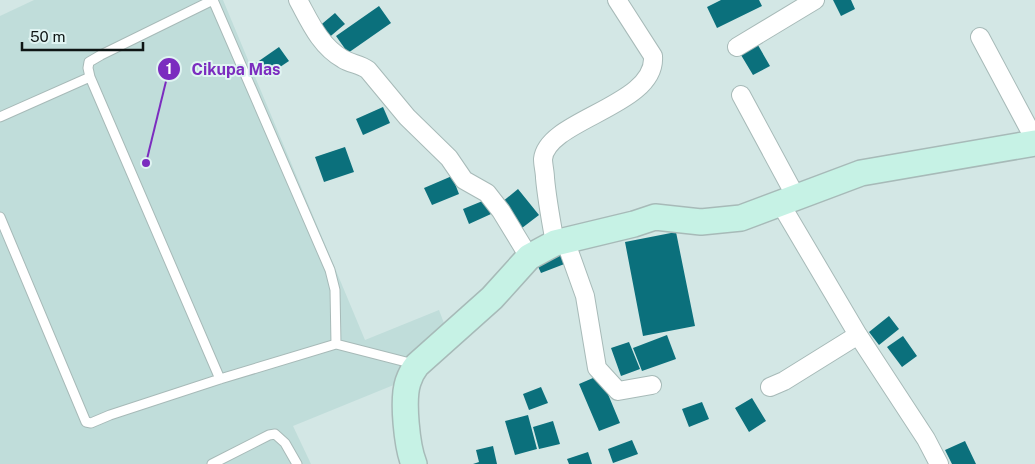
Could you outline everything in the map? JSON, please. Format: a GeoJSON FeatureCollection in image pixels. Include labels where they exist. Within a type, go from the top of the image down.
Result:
{"type":"FeatureCollection","features":[{"type":"Feature","properties":{"kind":"street"},"geometry":{"type":"LineString","coordinates":[[298,0],[318,37],[327,47],[344,60],[360,65],[368,70],[408,117],[449,158],[464,180],[487,193],[505,217],[529,257]]}},
{"type":"Feature","properties":{"kind":"street"},"geometry":{"type":"LineString","coordinates":[[617,0],[653,56],[654,66],[651,74],[628,96],[561,134],[548,147],[543,158],[548,204],[560,241],[585,296],[597,368],[618,391],[652,385]]}},
{"type":"Feature","properties":{"kind":"street"},"geometry":{"type":"LineString","coordinates":[[737,47],[815,0]]}},
{"type":"Feature","properties":{"kind":"street"},"geometry":{"type":"LineString","coordinates":[[414,464],[408,444],[406,400],[407,384],[417,365],[492,298],[529,257],[560,241],[656,217],[700,222],[741,218],[861,172],[1035,142],[980,37]]}},
{"type":"Feature","properties":{"kind":"street"},"geometry":{"type":"LineString","coordinates":[[741,95],[788,200],[858,335],[926,439],[939,464]]}},
{"type":"Feature","properties":{"kind":"street"},"geometry":{"type":"LineString","coordinates":[[770,387],[784,381],[858,335]]}},
{"type":"Feature","properties":{"kind":"lane"},"geometry":{"type":"LineString","coordinates":[[220,380],[90,77],[88,68],[89,62],[95,58],[213,0],[330,270],[336,290],[336,344]]}},
{"type":"Feature","properties":{"kind":"lane"},"geometry":{"type":"LineString","coordinates":[[0,117],[90,77]]}},
{"type":"Feature","properties":{"kind":"lane"},"geometry":{"type":"LineString","coordinates":[[0,217],[86,422],[91,423],[110,415],[336,344],[417,365]]}},
{"type":"Feature","properties":{"kind":"lane"},"geometry":{"type":"LineString","coordinates":[[212,464],[269,435],[276,434],[285,443],[297,464]]}},
{"type":"Feature","properties":{"kind":"shaded area"},"geometry":{"type":"Polygon","coordinates":[[[34,0],[223,0],[365,340],[439,310],[450,339],[401,382],[293,426],[311,464],[0,464],[0,16],[34,0]]]}},
{"type":"Feature","properties":{"kind":"building"},"geometry":{"type":"Polygon","coordinates":[[[721,0],[759,0],[762,6],[717,28],[707,7],[721,0]]]}},
{"type":"Feature","properties":{"kind":"building"},"geometry":{"type":"Polygon","coordinates":[[[833,0],[851,0],[855,9],[841,16],[833,0]]]}},
{"type":"Feature","properties":{"kind":"building"},"geometry":{"type":"Polygon","coordinates":[[[379,6],[391,23],[348,53],[336,36],[379,6]]]}},
{"type":"Feature","properties":{"kind":"building"},"geometry":{"type":"Polygon","coordinates":[[[335,13],[345,24],[326,40],[317,28],[335,13]]]}},
{"type":"Feature","properties":{"kind":"building"},"geometry":{"type":"Polygon","coordinates":[[[755,40],[770,66],[753,75],[738,50],[755,40]]]}},
{"type":"Feature","properties":{"kind":"building"},"geometry":{"type":"Polygon","coordinates":[[[279,47],[289,61],[265,77],[256,63],[279,47]]]}},
{"type":"Feature","properties":{"kind":"building"},"geometry":{"type":"Polygon","coordinates":[[[383,107],[390,123],[363,135],[356,119],[383,107]]]}},
{"type":"Feature","properties":{"kind":"building"},"geometry":{"type":"Polygon","coordinates":[[[345,147],[354,172],[324,182],[315,157],[345,147]]]}},
{"type":"Feature","properties":{"kind":"building"},"geometry":{"type":"Polygon","coordinates":[[[452,176],[459,194],[432,205],[424,188],[452,176]]]}},
{"type":"Feature","properties":{"kind":"building"},"geometry":{"type":"Polygon","coordinates":[[[518,189],[539,215],[522,228],[502,202],[518,189]]]}},
{"type":"Feature","properties":{"kind":"building"},"geometry":{"type":"Polygon","coordinates":[[[485,200],[491,214],[469,224],[463,209],[485,200]]]}},
{"type":"Feature","properties":{"kind":"building"},"geometry":{"type":"Polygon","coordinates":[[[676,232],[695,326],[643,336],[625,242],[676,232]]]}},
{"type":"Feature","properties":{"kind":"building"},"geometry":{"type":"Polygon","coordinates":[[[562,250],[567,263],[541,273],[535,260],[562,250]]]}},
{"type":"Feature","properties":{"kind":"building"},"geometry":{"type":"Polygon","coordinates":[[[889,316],[899,329],[879,345],[869,332],[889,316]]]}},
{"type":"Feature","properties":{"kind":"building"},"geometry":{"type":"Polygon","coordinates":[[[667,335],[676,359],[642,371],[633,348],[667,335]]]}},
{"type":"Feature","properties":{"kind":"building"},"geometry":{"type":"Polygon","coordinates":[[[903,336],[917,356],[902,367],[887,347],[903,336]]]}},
{"type":"Feature","properties":{"kind":"building"},"geometry":{"type":"Polygon","coordinates":[[[629,342],[640,369],[621,376],[611,348],[629,342]]]}},
{"type":"Feature","properties":{"kind":"building"},"geometry":{"type":"Polygon","coordinates":[[[600,375],[620,423],[599,431],[579,384],[600,375]]]}},
{"type":"Feature","properties":{"kind":"building"},"geometry":{"type":"Polygon","coordinates":[[[541,387],[548,403],[529,410],[523,394],[541,387]]]}},
{"type":"Feature","properties":{"kind":"building"},"geometry":{"type":"Polygon","coordinates":[[[752,398],[766,421],[749,432],[735,408],[752,398]]]}},
{"type":"Feature","properties":{"kind":"building"},"geometry":{"type":"Polygon","coordinates":[[[702,402],[709,419],[689,427],[682,409],[702,402]]]}},
{"type":"Feature","properties":{"kind":"building"},"geometry":{"type":"Polygon","coordinates":[[[528,415],[537,449],[515,455],[505,421],[528,415]]]}},
{"type":"Feature","properties":{"kind":"building"},"geometry":{"type":"Polygon","coordinates":[[[553,421],[560,444],[539,449],[533,427],[553,421]]]}},
{"type":"Feature","properties":{"kind":"building"},"geometry":{"type":"Polygon","coordinates":[[[632,440],[638,454],[613,463],[608,449],[632,440]]]}},
{"type":"Feature","properties":{"kind":"building"},"geometry":{"type":"Polygon","coordinates":[[[965,441],[976,464],[952,464],[945,450],[965,441]]]}},
{"type":"Feature","properties":{"kind":"building"},"geometry":{"type":"Polygon","coordinates":[[[493,446],[497,464],[473,464],[479,462],[476,450],[493,446]]]}},
{"type":"Feature","properties":{"kind":"building"},"geometry":{"type":"Polygon","coordinates":[[[588,452],[592,464],[569,464],[567,459],[588,452]]]}},
{"type":"Feature","properties":{"kind":"place","name":"Cikupa Mas"},"geometry":{"type":"Point","coordinates":[146,163]}}]}
